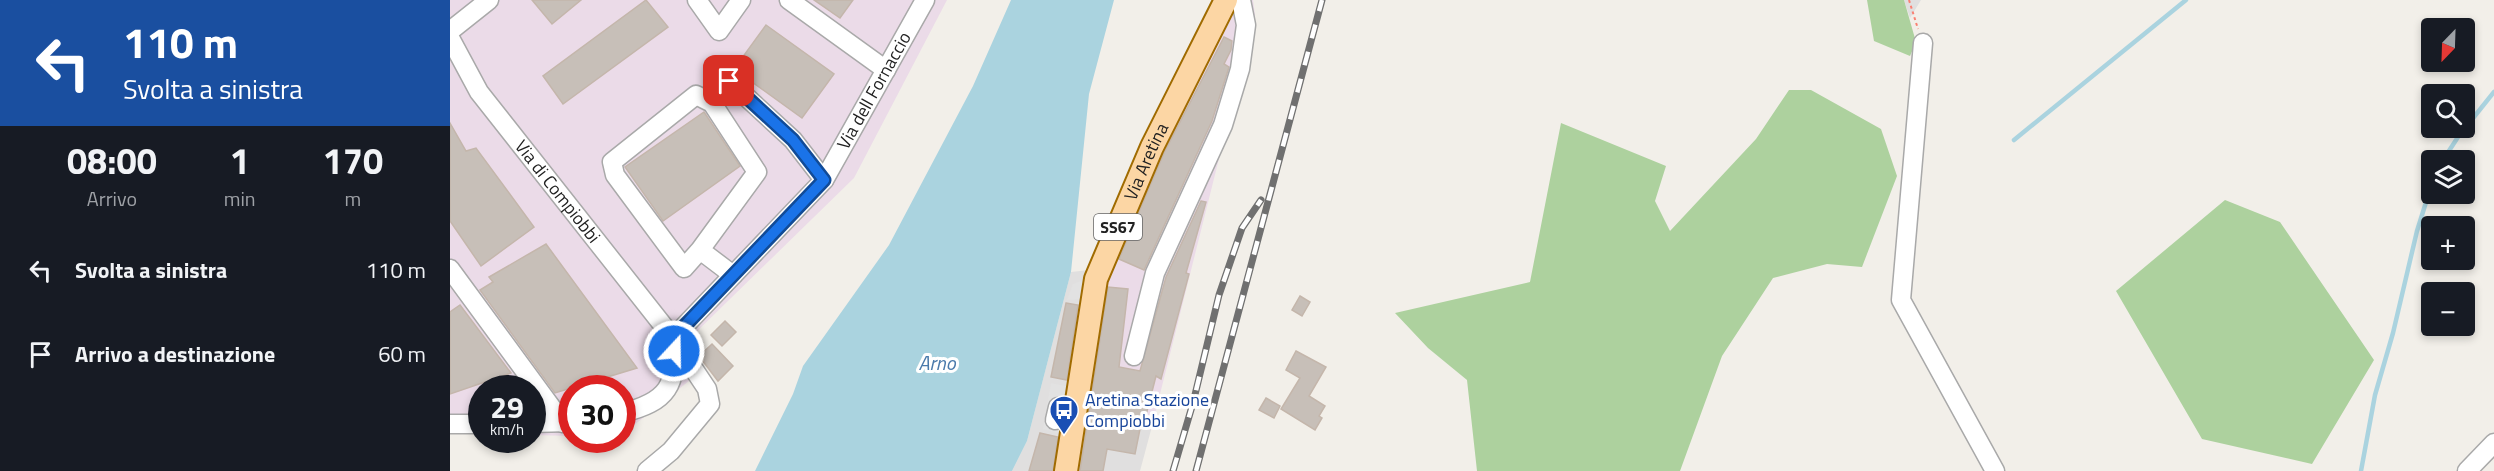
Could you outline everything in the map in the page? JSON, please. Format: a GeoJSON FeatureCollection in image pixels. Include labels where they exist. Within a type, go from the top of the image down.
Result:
{"type":"FeatureCollection","features":[{"type":"Feature","properties":{"kind":"main road","name":"Via Aretina"},"geometry":{"type":"LineString","coordinates":[[1066,471],[1076,410],[1089,291],[1152,147],[1226,0]]}},
{"type":"Feature","properties":{"kind":"street"},"geometry":{"type":"LineString","coordinates":[[450,31],[489,0]]}},
{"type":"Feature","properties":{"kind":"street"},"geometry":{"type":"LineString","coordinates":[[697,0],[719,31],[741,0]]}},
{"type":"Feature","properties":{"kind":"street"},"geometry":{"type":"LineString","coordinates":[[789,0],[886,70]]}},
{"type":"Feature","properties":{"kind":"street","name":"Via dell Fornaccio"},"geometry":{"type":"LineString","coordinates":[[673,338],[824,180],[925,0]]}},
{"type":"Feature","properties":{"kind":"street"},"geometry":{"type":"LineString","coordinates":[[1134,356],[1155,273],[1223,125],[1240,69],[1246,26],[1240,0]]}},
{"type":"Feature","properties":{"kind":"street","name":"Via di Compiobbi"},"geometry":{"type":"LineString","coordinates":[[450,38],[479,92],[673,338],[707,389],[710,404],[671,451],[646,471]]}},
{"type":"Feature","properties":{"kind":"street"},"geometry":{"type":"LineString","coordinates":[[1923,43],[1900,300],[1995,471]]}},
{"type":"Feature","properties":{"kind":"street"},"geometry":{"type":"LineString","coordinates":[[729,81],[793,140],[824,180]]}},
{"type":"Feature","properties":{"kind":"street"},"geometry":{"type":"LineString","coordinates":[[696,95],[712,103],[757,172],[700,250],[684,268],[615,176],[612,162],[696,95]]}},
{"type":"Feature","properties":{"kind":"street"},"geometry":{"type":"LineString","coordinates":[[700,250],[733,275]]}},
{"type":"Feature","properties":{"kind":"street"},"geometry":{"type":"LineString","coordinates":[[450,269],[558,410]]}},
{"type":"Feature","properties":{"kind":"street"},"geometry":{"type":"LineString","coordinates":[[636,409],[649,406],[668,387],[676,365],[673,338]]}},
{"type":"Feature","properties":{"kind":"street"},"geometry":{"type":"LineString","coordinates":[[1055,420],[1058,407],[1076,410]]}},
{"type":"Feature","properties":{"kind":"street"},"geometry":{"type":"LineString","coordinates":[[450,424],[468,424]]}},
{"type":"Feature","properties":{"kind":"street"},"geometry":{"type":"LineString","coordinates":[[2467,471],[2494,443]]}},
{"type":"Feature","properties":{"kind":"path"},"geometry":{"type":"LineString","coordinates":[[1909,0],[1923,43]]}},
{"type":"Feature","properties":{"kind":"shaded area"},"geometry":{"type":"Polygon","coordinates":[[[450,0],[947,0],[854,178],[685,343],[700,372],[636,424],[636,375],[558,375],[558,436],[546,435],[546,375],[468,375],[468,434],[450,434],[450,0]]]}},
{"type":"Feature","properties":{"kind":"shaded area"},"geometry":{"type":"Polygon","coordinates":[[[1218,0],[1253,0],[1255,15],[1151,430],[1068,414],[1089,270],[1218,0]]]}},
{"type":"Feature","properties":{"kind":"shaded area"},"geometry":{"type":"Polygon","coordinates":[[[1904,0],[1921,0],[1910,18],[1904,0]]]}},
{"type":"Feature","properties":{"kind":"shaded area"},"geometry":{"type":"Polygon","coordinates":[[[1089,270],[1068,414],[1151,430],[1140,471],[1012,471],[1027,441],[1071,272],[1089,270]]]}},
{"type":"Feature","properties":{"kind":"shaded area"},"geometry":{"type":"Polygon","coordinates":[[[1086,279],[1083,299],[1067,300],[1073,284],[1086,279]]]}},
{"type":"Feature","properties":{"kind":"shaded area"},"geometry":{"type":"Polygon","coordinates":[[[1051,383],[1066,386],[1059,433],[1043,429],[1051,383]]]}},
{"type":"Feature","properties":{"kind":"green space"},"geometry":{"type":"Polygon","coordinates":[[[1867,0],[1904,0],[1916,42],[1910,56],[1874,41],[1867,0]]]}},
{"type":"Feature","properties":{"kind":"green space"},"geometry":{"type":"Polygon","coordinates":[[[1789,90],[1811,90],[1881,129],[1897,176],[1862,267],[1827,264],[1773,278],[1722,356],[1680,471],[1477,471],[1467,380],[1428,348],[1395,313],[1530,282],[1561,123],[1666,166],[1655,201],[1670,231],[1756,139],[1789,90]]]}},
{"type":"Feature","properties":{"kind":"green space"},"geometry":{"type":"Polygon","coordinates":[[[2225,200],[2280,222],[2374,360],[2312,464],[2202,439],[2116,291],[2225,200]]]}},
{"type":"Feature","properties":{"kind":"water","name":"Arno"},"geometry":{"type":"Polygon","coordinates":[[[1011,0],[1114,0],[1089,94],[1071,272],[1027,441],[1012,471],[755,471],[793,394],[803,366],[889,245],[973,86],[1011,0]]]}},
{"type":"Feature","properties":{"kind":"building"},"geometry":{"type":"Polygon","coordinates":[[[532,0],[581,0],[552,24],[532,0]]]}},
{"type":"Feature","properties":{"kind":"building"},"geometry":{"type":"Polygon","coordinates":[[[646,0],[668,27],[563,104],[543,76],[646,0]]]}},
{"type":"Feature","properties":{"kind":"building"},"geometry":{"type":"Polygon","coordinates":[[[814,0],[853,0],[840,18],[814,0]]]}},
{"type":"Feature","properties":{"kind":"building"},"geometry":{"type":"Polygon","coordinates":[[[766,25],[834,74],[802,118],[734,69],[766,25]]]}},
{"type":"Feature","properties":{"kind":"building"},"geometry":{"type":"Polygon","coordinates":[[[1224,37],[1232,41],[1231,50],[1224,64],[1229,67],[1212,121],[1144,270],[1119,259],[1164,153],[1224,37]]]}},
{"type":"Feature","properties":{"kind":"building"},"geometry":{"type":"Polygon","coordinates":[[[704,112],[740,166],[663,221],[625,167],[704,112]]]}},
{"type":"Feature","properties":{"kind":"building"},"geometry":{"type":"Polygon","coordinates":[[[450,123],[466,151],[476,148],[534,227],[481,266],[450,221],[450,123]]]}},
{"type":"Feature","properties":{"kind":"building"},"geometry":{"type":"Polygon","coordinates":[[[1201,201],[1206,202],[1186,273],[1189,274],[1161,379],[1156,376],[1145,419],[1142,419],[1135,454],[1107,449],[1103,471],[1080,471],[1108,287],[1128,289],[1119,367],[1140,371],[1166,277],[1201,201]]]}},
{"type":"Feature","properties":{"kind":"building"},"geometry":{"type":"Polygon","coordinates":[[[546,244],[637,368],[614,375],[558,375],[558,392],[555,393],[546,381],[546,375],[542,375],[480,290],[493,282],[489,277],[546,244]]]}},
{"type":"Feature","properties":{"kind":"building"},"geometry":{"type":"Polygon","coordinates":[[[1300,296],[1310,302],[1302,316],[1292,310],[1300,296]]]}},
{"type":"Feature","properties":{"kind":"building"},"geometry":{"type":"Polygon","coordinates":[[[1066,303],[1078,305],[1067,380],[1051,377],[1066,303]]]}},
{"type":"Feature","properties":{"kind":"building"},"geometry":{"type":"Polygon","coordinates":[[[460,305],[511,373],[468,375],[468,388],[450,394],[450,312],[460,305]]]}},
{"type":"Feature","properties":{"kind":"building"},"geometry":{"type":"Polygon","coordinates":[[[725,321],[736,332],[722,346],[711,335],[725,321]]]}},
{"type":"Feature","properties":{"kind":"building"},"geometry":{"type":"Polygon","coordinates":[[[712,344],[733,366],[718,381],[699,356],[712,344]]]}},
{"type":"Feature","properties":{"kind":"building"},"geometry":{"type":"Polygon","coordinates":[[[1296,351],[1326,367],[1309,396],[1325,406],[1319,416],[1322,418],[1315,430],[1281,409],[1300,378],[1286,370],[1296,351]]]}},
{"type":"Feature","properties":{"kind":"building"},"geometry":{"type":"Polygon","coordinates":[[[1266,398],[1280,406],[1274,418],[1259,410],[1266,398]]]}},
{"type":"Feature","properties":{"kind":"building"},"geometry":{"type":"Polygon","coordinates":[[[1040,433],[1058,437],[1053,471],[1029,471],[1040,433]]]}},
{"type":"Feature","properties":{"kind":"waterway"},"geometry":{"type":"LineString","coordinates":[[2014,140],[2186,0]]}},
{"type":"Feature","properties":{"kind":"waterway"},"geometry":{"type":"LineString","coordinates":[[2450,150],[2494,92]]}},
{"type":"Feature","properties":{"kind":"waterway"},"geometry":{"type":"LineString","coordinates":[[2361,471],[2375,395],[2425,204]]}},
{"type":"Feature","properties":{"kind":"railway"},"geometry":{"type":"LineString","coordinates":[[1196,471],[1322,0]]}},
{"type":"Feature","properties":{"kind":"railway"},"geometry":{"type":"LineString","coordinates":[[1173,471],[1193,403],[1219,295],[1242,228],[1261,200]]}},
{"type":"Feature","properties":{"kind":"place","name":"Aretina Stazione Compiobbi"},"geometry":{"type":"Point","coordinates":[1064,436]}},
{"type":"Feature","properties":{"kind":"route"},"geometry":{"type":"LineString","coordinates":[[674,351],[673,338],[824,180],[793,140],[729,81]]}}]}
